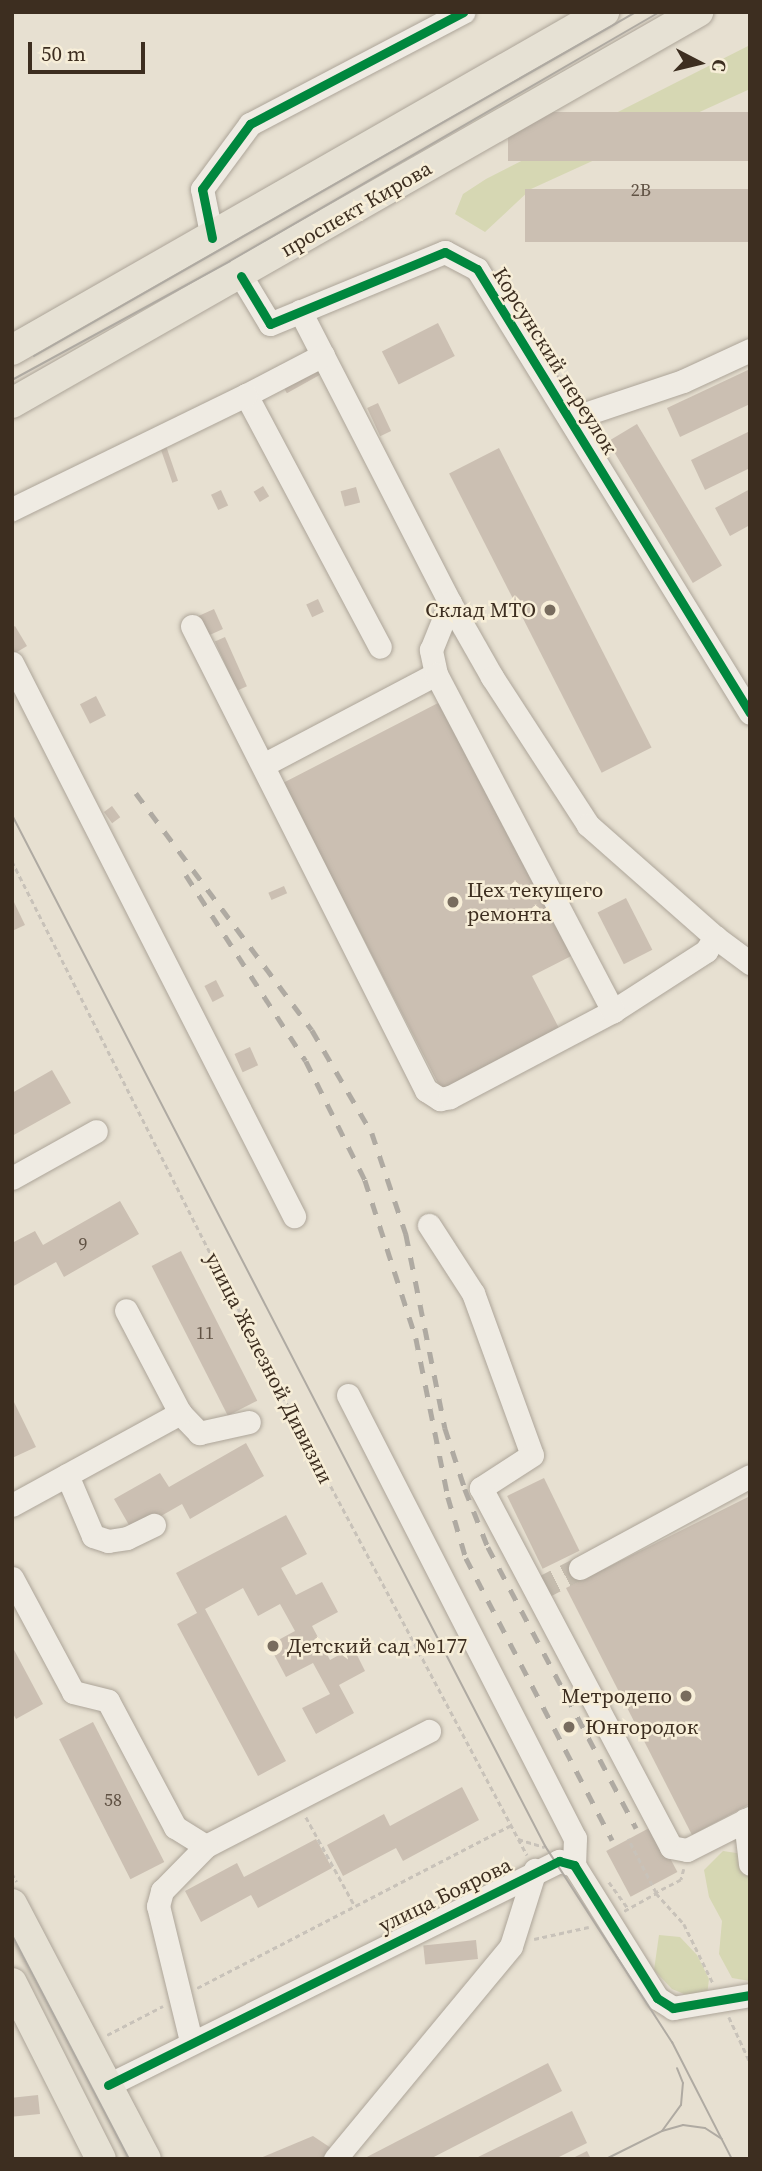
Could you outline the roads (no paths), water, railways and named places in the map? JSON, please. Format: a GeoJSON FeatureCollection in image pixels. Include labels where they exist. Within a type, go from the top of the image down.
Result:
{"type":"FeatureCollection","features":[{"type":"Feature","properties":{"kind":"main road"},"geometry":{"type":"LineString","coordinates":[[12,350],[604,12]]}},
{"type":"Feature","properties":{"kind":"main road","name":"проспект Кирова"},"geometry":{"type":"LineString","coordinates":[[12,403],[241,276],[698,12]]}},
{"type":"Feature","properties":{"kind":"main road"},"geometry":{"type":"LineString","coordinates":[[12,1904],[146,2159]]}},
{"type":"Feature","properties":{"kind":"main road"},"geometry":{"type":"LineString","coordinates":[[12,1983],[101,2159]]}},
{"type":"Feature","properties":{"kind":"street"},"geometry":{"type":"LineString","coordinates":[[212,238],[202,189],[250,124],[463,12]]}},
{"type":"Feature","properties":{"kind":"street","name":"Корсунский переулок"},"geometry":{"type":"LineString","coordinates":[[241,276],[270,324],[445,252],[477,269],[750,713]]}},
{"type":"Feature","properties":{"kind":"street"},"geometry":{"type":"LineString","coordinates":[[300,311],[450,603],[492,677],[589,825],[715,937],[750,963]]}},
{"type":"Feature","properties":{"kind":"street"},"geometry":{"type":"LineString","coordinates":[[570,419],[683,382],[750,350]]}},
{"type":"Feature","properties":{"kind":"street"},"geometry":{"type":"LineString","coordinates":[[12,509],[323,355]]}},
{"type":"Feature","properties":{"kind":"street"},"geometry":{"type":"LineString","coordinates":[[246,395],[380,647]]}},
{"type":"Feature","properties":{"kind":"street"},"geometry":{"type":"LineString","coordinates":[[450,603],[431,650],[436,674],[613,1011]]}},
{"type":"Feature","properties":{"kind":"street"},"geometry":{"type":"LineString","coordinates":[[192,626],[265,764],[426,1090],[439,1099],[450,1097],[613,1011],[706,951],[715,937]]}},
{"type":"Feature","properties":{"kind":"street"},"geometry":{"type":"LineString","coordinates":[[12,663],[294,1216]]}},
{"type":"Feature","properties":{"kind":"street"},"geometry":{"type":"LineString","coordinates":[[265,764],[436,674]]}},
{"type":"Feature","properties":{"kind":"street"},"geometry":{"type":"LineString","coordinates":[[12,1178],[96,1131]]}},
{"type":"Feature","properties":{"kind":"street"},"geometry":{"type":"LineString","coordinates":[[429,1225],[473,1293],[532,1455],[481,1488],[671,1847],[687,1850],[748,1819],[750,1864]]}},
{"type":"Feature","properties":{"kind":"street"},"geometry":{"type":"LineString","coordinates":[[126,1310],[180,1413],[200,1433],[248,1422]]}},
{"type":"Feature","properties":{"kind":"street"},"geometry":{"type":"LineString","coordinates":[[348,1395],[575,1838],[574,1865],[657,1998],[673,2008],[722,2002],[750,1995]]}},
{"type":"Feature","properties":{"kind":"street"},"geometry":{"type":"LineString","coordinates":[[12,1505],[180,1413]]}},
{"type":"Feature","properties":{"kind":"street"},"geometry":{"type":"LineString","coordinates":[[67,1475],[93,1536],[108,1541],[127,1538],[154,1525]]}},
{"type":"Feature","properties":{"kind":"street"},"geometry":{"type":"LineString","coordinates":[[580,1568],[750,1476]]}},
{"type":"Feature","properties":{"kind":"street"},"geometry":{"type":"LineString","coordinates":[[12,1578],[73,1692],[108,1701],[175,1827],[206,1846]]}},
{"type":"Feature","properties":{"kind":"street"},"geometry":{"type":"LineString","coordinates":[[191,2041],[158,1906],[162,1891],[206,1846],[429,1731]]}},
{"type":"Feature","properties":{"kind":"street","name":"улица Боярова"},"geometry":{"type":"LineString","coordinates":[[108,2085],[535,1870],[559,1861],[574,1865]]}},
{"type":"Feature","properties":{"kind":"street"},"geometry":{"type":"LineString","coordinates":[[335,2159],[511,1946],[535,1870]]}},
{"type":"Feature","properties":{"kind":"tunnel"},"geometry":{"type":"LineString","coordinates":[[535,1591],[580,1568]]}},
{"type":"Feature","properties":{"kind":"tram line"},"geometry":{"type":"LineString","coordinates":[[34,356],[636,12]]}},
{"type":"Feature","properties":{"kind":"tram line"},"geometry":{"type":"LineString","coordinates":[[12,380],[230,261],[660,12]]}},
{"type":"Feature","properties":{"kind":"tram line"},"geometry":{"type":"LineString","coordinates":[[12,815],[545,1846],[672,2042],[732,2159]]}},
{"type":"Feature","properties":{"kind":"tram line"},"geometry":{"type":"LineString","coordinates":[[12,1935],[129,2159]]}},
{"type":"Feature","properties":{"kind":"tram line"},"geometry":{"type":"LineString","coordinates":[[662,2131],[681,2105],[683,2083],[677,2068]]}},
{"type":"Feature","properties":{"kind":"tram line"},"geometry":{"type":"LineString","coordinates":[[606,2159],[662,2131],[683,2125],[705,2128],[722,2139]]}},
{"type":"Feature","properties":{"kind":"railway"},"geometry":{"type":"LineString","coordinates":[[136,793],[312,1030],[372,1133],[406,1234],[445,1428],[465,1489],[488,1547],[636,1828]]}},
{"type":"Feature","properties":{"kind":"railway"},"geometry":{"type":"LineString","coordinates":[[186,875],[306,1061],[365,1180],[416,1338],[448,1497],[466,1558],[612,1840]]}},
{"type":"Feature","properties":{"kind":"place","name":"Склад МТО"},"geometry":{"type":"Point","coordinates":[550,610]}},
{"type":"Feature","properties":{"kind":"place","name":"Цех текущего ремонта"},"geometry":{"type":"Point","coordinates":[453,902]}},
{"type":"Feature","properties":{"kind":"place","name":"Детский сад №177"},"geometry":{"type":"Point","coordinates":[273,1646]}},
{"type":"Feature","properties":{"kind":"place","name":"Метродепо"},"geometry":{"type":"Point","coordinates":[686,1696]}},
{"type":"Feature","properties":{"kind":"place","name":"Юнгородок"},"geometry":{"type":"Point","coordinates":[569,1727]}}]}
